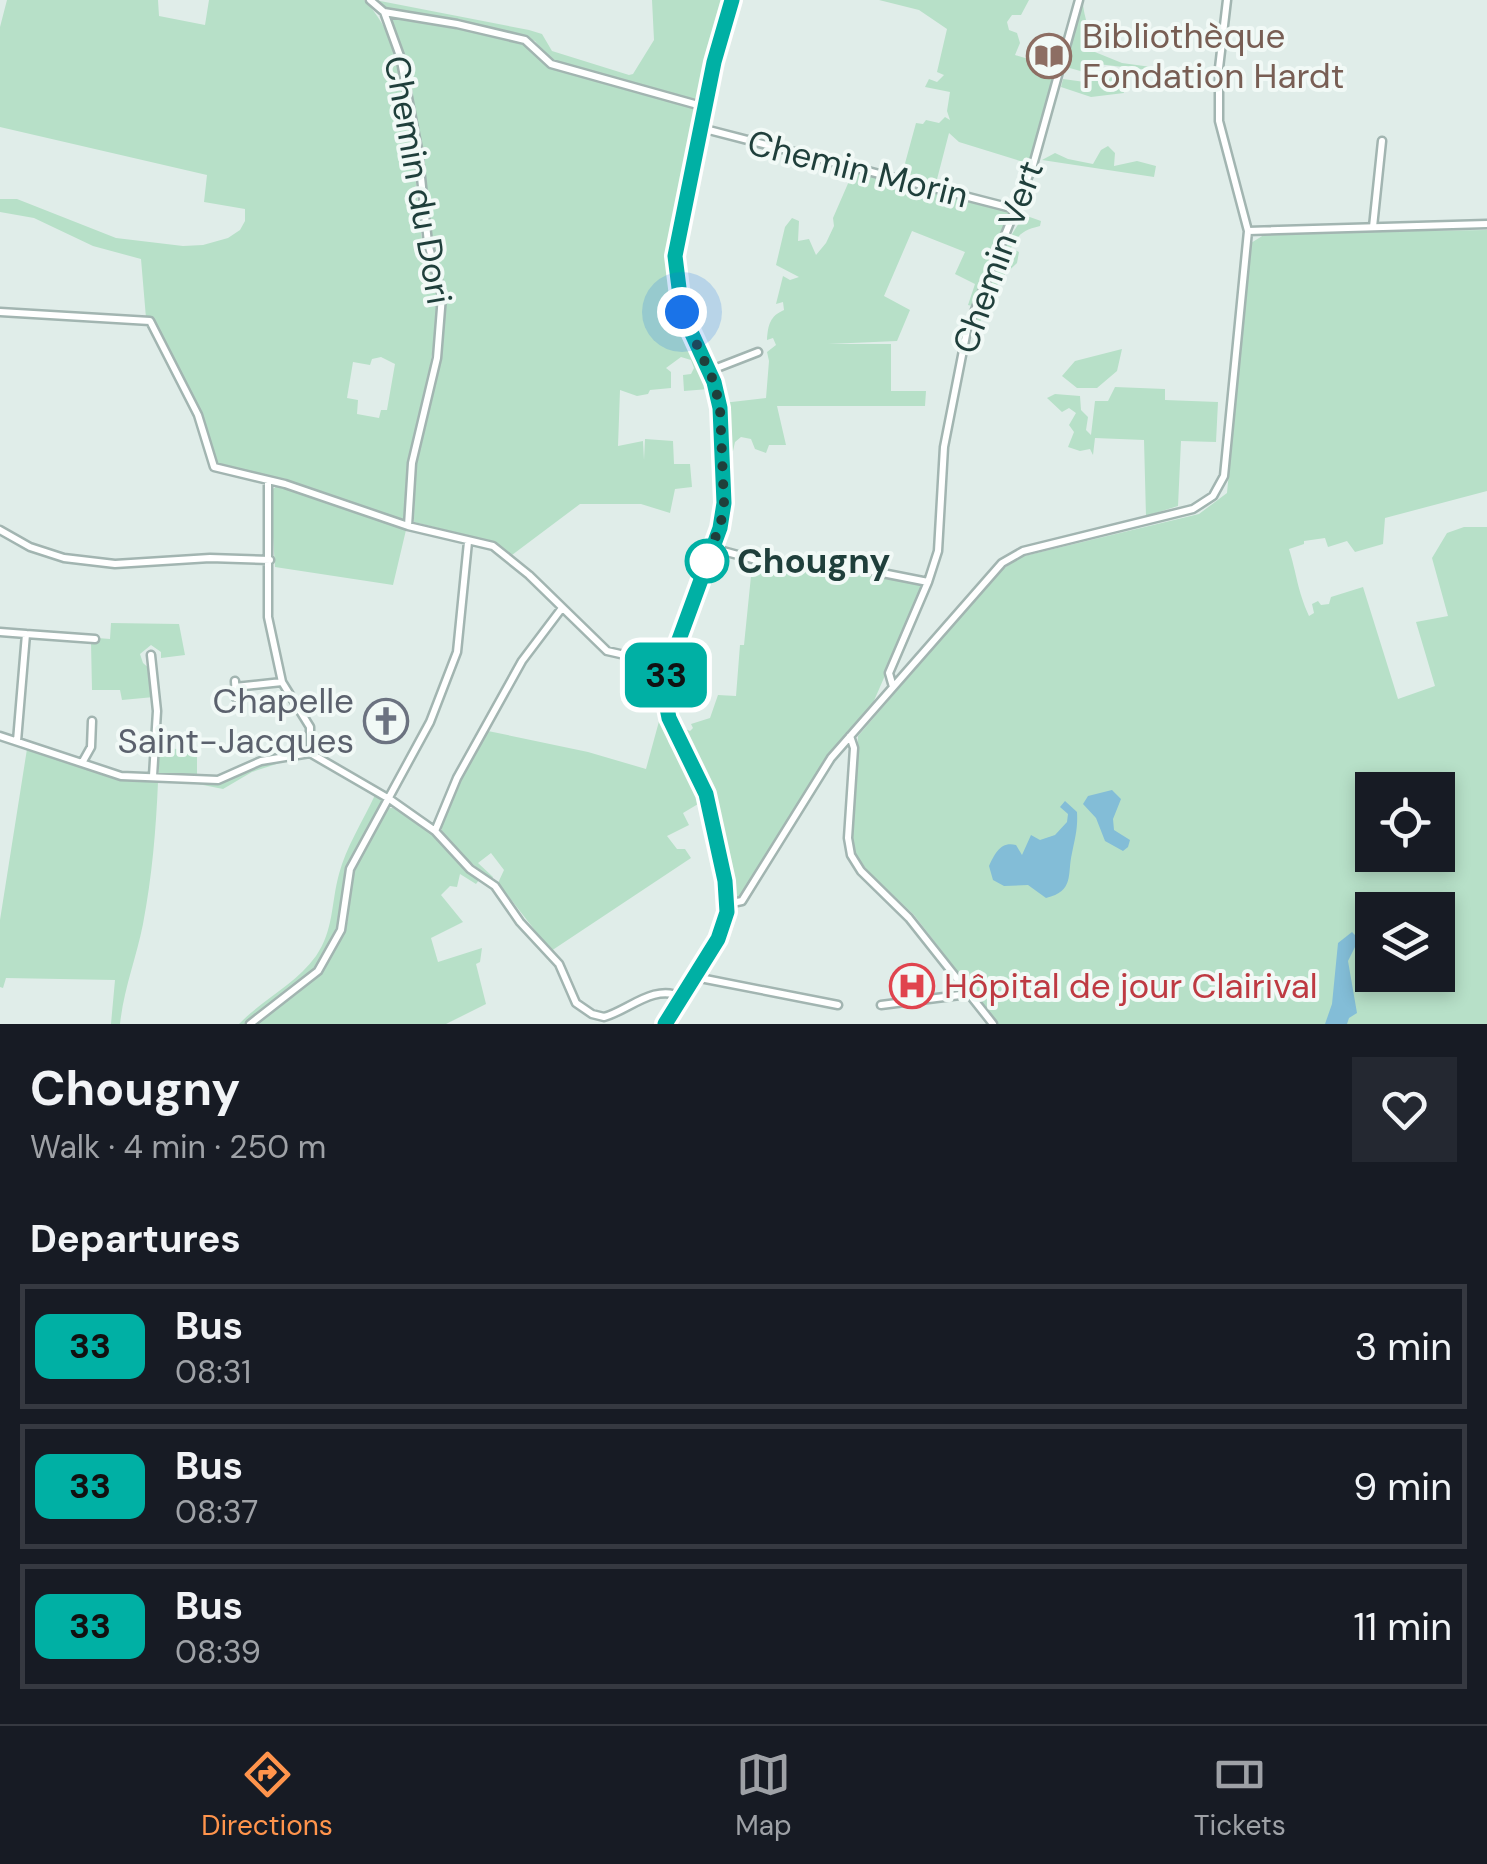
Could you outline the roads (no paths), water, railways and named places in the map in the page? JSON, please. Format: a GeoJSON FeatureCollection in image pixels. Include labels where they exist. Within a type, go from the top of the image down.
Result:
{"type":"FeatureCollection","features":[{"type":"Feature","properties":{"kind":"main road"},"geometry":{"type":"LineString","coordinates":[[666,1024],[718,939],[728,904],[706,794],[665,704],[664,688],[721,522],[724,496],[720,408],[709,370],[682,312],[675,269],[705,107],[732,0]]}},
{"type":"Feature","properties":{"kind":"street"},"geometry":{"type":"LineString","coordinates":[[370,0],[384,12],[525,40],[551,64],[705,107]]}},
{"type":"Feature","properties":{"kind":"street","name":"Chemin Vert"},"geometry":{"type":"LineString","coordinates":[[892,687],[889,673],[928,582],[940,542],[944,446],[957,370],[973,310],[1034,165],[1079,0]]}},
{"type":"Feature","properties":{"kind":"street"},"geometry":{"type":"LineString","coordinates":[[728,904],[742,901],[831,758],[1008,558],[1193,509],[1218,491],[1224,476],[1248,232],[1219,121],[1219,68],[1227,0]]}},
{"type":"Feature","properties":{"kind":"street","name":"Chemin du Dori"},"geometry":{"type":"LineString","coordinates":[[384,12],[400,56],[418,149],[428,243],[442,296],[437,358],[412,463],[408,526]]}},
{"type":"Feature","properties":{"kind":"street","name":"Chemin Morin"},"geometry":{"type":"LineString","coordinates":[[702,128],[1016,209]]}},
{"type":"Feature","properties":{"kind":"street"},"geometry":{"type":"LineString","coordinates":[[1374,226],[1382,140]]}},
{"type":"Feature","properties":{"kind":"street"},"geometry":{"type":"LineString","coordinates":[[1248,232],[1487,224]]}},
{"type":"Feature","properties":{"kind":"street"},"geometry":{"type":"LineString","coordinates":[[0,312],[150,321],[198,415],[214,467],[268,480],[408,526],[487,544],[502,551],[613,654],[670,666]]}},
{"type":"Feature","properties":{"kind":"street"},"geometry":{"type":"LineString","coordinates":[[709,370],[758,352]]}},
{"type":"Feature","properties":{"kind":"street"},"geometry":{"type":"LineString","coordinates":[[268,480],[268,617],[282,682],[310,728],[310,753]]}},
{"type":"Feature","properties":{"kind":"street"},"geometry":{"type":"LineString","coordinates":[[0,530],[30,548],[56,557],[114,564],[210,558],[270,560]]}},
{"type":"Feature","properties":{"kind":"street"},"geometry":{"type":"LineString","coordinates":[[250,1024],[304,984],[325,962],[344,923],[353,862],[391,800],[433,716],[457,652],[468,542]]}},
{"type":"Feature","properties":{"kind":"street"},"geometry":{"type":"LineString","coordinates":[[712,548],[772,564],[857,568],[928,582]]}},
{"type":"Feature","properties":{"kind":"street"},"geometry":{"type":"LineString","coordinates":[[435,832],[457,778],[522,660],[562,608]]}},
{"type":"Feature","properties":{"kind":"street"},"geometry":{"type":"LineString","coordinates":[[0,632],[95,640]]}},
{"type":"Feature","properties":{"kind":"street"},"geometry":{"type":"LineString","coordinates":[[18,742],[26,634]]}},
{"type":"Feature","properties":{"kind":"street"},"geometry":{"type":"LineString","coordinates":[[151,655],[157,711],[154,776]]}},
{"type":"Feature","properties":{"kind":"street"},"geometry":{"type":"LineString","coordinates":[[236,698],[235,684],[282,682]]}},
{"type":"Feature","properties":{"kind":"street"},"geometry":{"type":"LineString","coordinates":[[82,764],[91,747],[92,722]]}},
{"type":"Feature","properties":{"kind":"street"},"geometry":{"type":"LineString","coordinates":[[0,736],[121,776],[218,780],[288,754],[310,753],[391,800],[435,832],[470,869],[495,886],[520,922],[555,960],[572,998],[588,1012],[604,1017],[636,1001],[672,993],[681,997]]}},
{"type":"Feature","properties":{"kind":"street"},"geometry":{"type":"LineString","coordinates":[[850,736],[854,748],[848,838],[851,856],[861,872],[910,918],[993,1024]]}},
{"type":"Feature","properties":{"kind":"street"},"geometry":{"type":"LineString","coordinates":[[694,977],[838,1005]]}},
{"type":"Feature","properties":{"kind":"street"},"geometry":{"type":"LineString","coordinates":[[882,1004],[969,994]]}},
{"type":"Feature","properties":{"kind":"water"},"geometry":{"type":"Polygon","coordinates":[[[1112,790],[1121,799],[1113,819],[1114,830],[1130,840],[1123,851],[1105,841],[1096,818],[1083,804],[1088,796],[1112,790]]]}},
{"type":"Feature","properties":{"kind":"water"},"geometry":{"type":"Polygon","coordinates":[[[1065,801],[1077,812],[1077,823],[1068,881],[1062,891],[1046,898],[1028,885],[1004,886],[993,880],[989,866],[999,849],[1016,845],[1022,855],[1031,835],[1040,840],[1055,835],[1067,822],[1068,814],[1060,807],[1065,801]]]}},
{"type":"Feature","properties":{"kind":"water"},"geometry":{"type":"Polygon","coordinates":[[[1352,932],[1355,935],[1355,947],[1348,961],[1357,1013],[1347,1024],[1325,1024],[1332,1004],[1338,943],[1352,932]]]}},
{"type":"Feature","properties":{"kind":"place","name":"Bibliothèque Fondation Hardt"},"geometry":{"type":"Point","coordinates":[1049,56]}},
{"type":"Feature","properties":{"kind":"place","name":"Chougny"},"geometry":{"type":"Point","coordinates":[707,561]}},
{"type":"Feature","properties":{"kind":"place","name":"Chapelle Saint-Jacques"},"geometry":{"type":"Point","coordinates":[386,721]}},
{"type":"Feature","properties":{"kind":"place","name":"Hôpital de jour Clairival"},"geometry":{"type":"Point","coordinates":[912,986]}}]}
